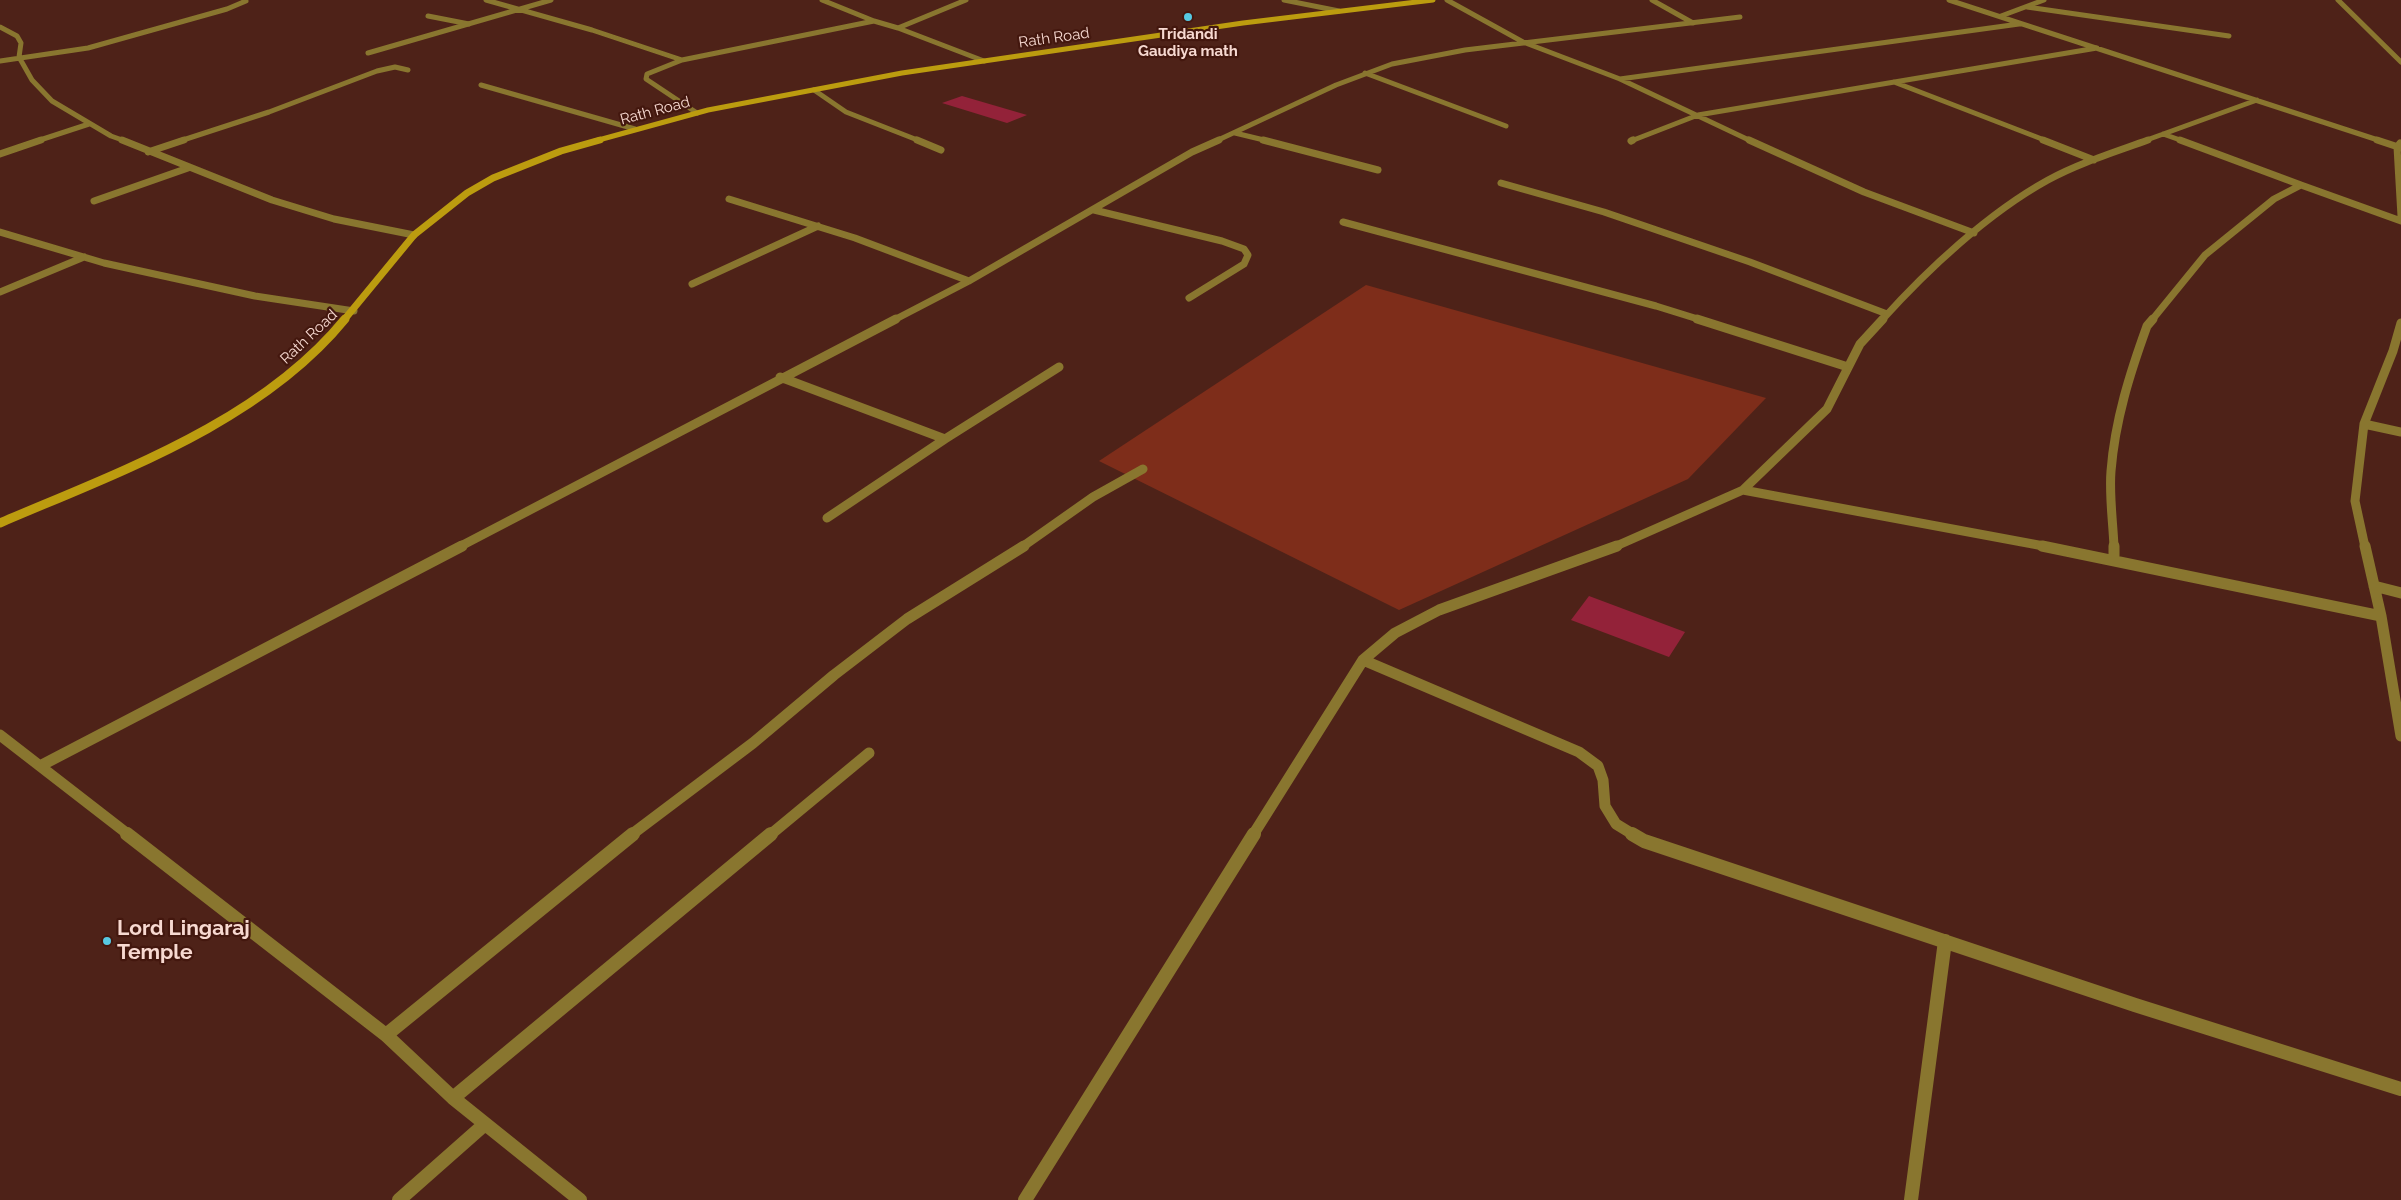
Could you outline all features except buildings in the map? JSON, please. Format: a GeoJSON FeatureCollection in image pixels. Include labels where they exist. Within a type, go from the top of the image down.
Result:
{"type":"FeatureCollection","features":[{"type":"Feature","properties":{"kind":"street"},"geometry":{"type":"LineString","coordinates":[[0,61],[70,51],[108,43],[228,9],[246,1],[244,0]]}},
{"type":"Feature","properties":{"kind":"street"},"geometry":{"type":"LineString","coordinates":[[486,0],[592,30],[682,60]]}},
{"type":"Feature","properties":{"kind":"street"},"geometry":{"type":"LineString","coordinates":[[368,53],[551,0]]}},
{"type":"Feature","properties":{"kind":"street"},"geometry":{"type":"LineString","coordinates":[[822,0],[984,61]]}},
{"type":"Feature","properties":{"kind":"street"},"geometry":{"type":"LineString","coordinates":[[898,28],[966,0]]}},
{"type":"Feature","properties":{"kind":"street"},"geometry":{"type":"LineString","coordinates":[[1284,0],[1339,11]]}},
{"type":"Feature","properties":{"kind":"street","name":"Rath Road"},"geometry":{"type":"LineString","coordinates":[[0,522],[131,467],[211,426],[276,385],[333,334],[354,311],[414,235],[467,193],[493,178],[561,151],[635,128],[697,113],[814,90],[984,61],[1243,22],[1433,0]]}},
{"type":"Feature","properties":{"kind":"street"},"geometry":{"type":"LineString","coordinates":[[1446,0],[1523,42],[1620,79],[1815,171],[1974,233]]}},
{"type":"Feature","properties":{"kind":"street"},"geometry":{"type":"LineString","coordinates":[[1652,0],[1693,23]]}},
{"type":"Feature","properties":{"kind":"street"},"geometry":{"type":"LineString","coordinates":[[1949,0],[2400,146],[2401,216]]}},
{"type":"Feature","properties":{"kind":"street"},"geometry":{"type":"LineString","coordinates":[[2001,16],[2044,0]]}},
{"type":"Feature","properties":{"kind":"street"},"geometry":{"type":"LineString","coordinates":[[2338,0],[2401,62]]}},
{"type":"Feature","properties":{"kind":"street"},"geometry":{"type":"LineString","coordinates":[[2026,7],[2229,36]]}},
{"type":"Feature","properties":{"kind":"street"},"geometry":{"type":"LineString","coordinates":[[428,16],[469,24]]}},
{"type":"Feature","properties":{"kind":"street"},"geometry":{"type":"LineString","coordinates":[[40,766],[780,377],[969,280],[1094,210],[1166,165],[1365,73],[1421,57],[1523,42],[1740,17]]}},
{"type":"Feature","properties":{"kind":"street"},"geometry":{"type":"LineString","coordinates":[[697,113],[646,79],[647,74],[682,60],[874,21]]}},
{"type":"Feature","properties":{"kind":"street"},"geometry":{"type":"LineString","coordinates":[[1620,79],[2022,23]]}},
{"type":"Feature","properties":{"kind":"street"},"geometry":{"type":"LineString","coordinates":[[0,27],[17,36],[20,43],[19,57],[32,80],[52,102],[90,124],[148,152],[272,200],[334,220],[414,235]]}},
{"type":"Feature","properties":{"kind":"street"},"geometry":{"type":"LineString","coordinates":[[1631,141],[1698,115],[2097,48]]}},
{"type":"Feature","properties":{"kind":"street"},"geometry":{"type":"LineString","coordinates":[[148,152],[269,112],[390,67],[408,70]]}},
{"type":"Feature","properties":{"kind":"street"},"geometry":{"type":"LineString","coordinates":[[1365,73],[1506,126]]}},
{"type":"Feature","properties":{"kind":"street"},"geometry":{"type":"LineString","coordinates":[[1893,82],[2094,160]]}},
{"type":"Feature","properties":{"kind":"street"},"geometry":{"type":"LineString","coordinates":[[482,85],[635,128]]}},
{"type":"Feature","properties":{"kind":"street"},"geometry":{"type":"LineString","coordinates":[[814,90],[846,112],[942,150]]}},
{"type":"Feature","properties":{"kind":"street"},"geometry":{"type":"LineString","coordinates":[[1025,1200],[1363,660],[1395,634],[1439,610],[1599,554],[1743,490],[1828,409],[1860,344],[1920,278],[2019,197],[2049,179],[2094,160],[2257,100]]}},
{"type":"Feature","properties":{"kind":"street"},"geometry":{"type":"LineString","coordinates":[[0,154],[90,124]]}},
{"type":"Feature","properties":{"kind":"street"},"geometry":{"type":"LineString","coordinates":[[1235,133],[1378,170]]}},
{"type":"Feature","properties":{"kind":"street"},"geometry":{"type":"LineString","coordinates":[[2163,134],[2401,221]]}},
{"type":"Feature","properties":{"kind":"street"},"geometry":{"type":"LineString","coordinates":[[94,201],[188,168]]}},
{"type":"Feature","properties":{"kind":"street"},"geometry":{"type":"LineString","coordinates":[[1501,183],[1622,219],[1750,262],[1887,314]]}},
{"type":"Feature","properties":{"kind":"street"},"geometry":{"type":"LineString","coordinates":[[2114,559],[2111,472],[2118,419],[2128,378],[2147,326],[2205,255],[2274,199],[2301,185]]}},
{"type":"Feature","properties":{"kind":"street"},"geometry":{"type":"LineString","coordinates":[[729,199],[818,226],[969,280]]}},
{"type":"Feature","properties":{"kind":"street"},"geometry":{"type":"LineString","coordinates":[[1094,210],[1222,241],[1244,249],[1248,255],[1244,264],[1189,298]]}},
{"type":"Feature","properties":{"kind":"street"},"geometry":{"type":"LineString","coordinates":[[1343,222],[1656,306],[1848,367]]}},
{"type":"Feature","properties":{"kind":"street"},"geometry":{"type":"LineString","coordinates":[[692,284],[818,226]]}},
{"type":"Feature","properties":{"kind":"street"},"geometry":{"type":"LineString","coordinates":[[0,232],[84,257],[255,296],[354,311]]}},
{"type":"Feature","properties":{"kind":"street"},"geometry":{"type":"LineString","coordinates":[[0,292],[84,257]]}},
{"type":"Feature","properties":{"kind":"street"},"geometry":{"type":"LineString","coordinates":[[2401,322],[2393,351],[2364,424],[2355,501],[2381,616],[2401,733]]}},
{"type":"Feature","properties":{"kind":"street"},"geometry":{"type":"LineString","coordinates":[[827,518],[945,439],[1059,367]]}},
{"type":"Feature","properties":{"kind":"street"},"geometry":{"type":"LineString","coordinates":[[780,377],[945,439]]}},
{"type":"Feature","properties":{"kind":"street"},"geometry":{"type":"LineString","coordinates":[[2364,424],[2401,432]]}},
{"type":"Feature","properties":{"kind":"street"},"geometry":{"type":"LineString","coordinates":[[386,1035],[629,837],[753,743],[834,675],[907,619],[1014,552],[1093,497],[1144,469]]}},
{"type":"Feature","properties":{"kind":"street"},"geometry":{"type":"LineString","coordinates":[[1743,490],[2114,559],[2381,616]]}},
{"type":"Feature","properties":{"kind":"street"},"geometry":{"type":"LineString","coordinates":[[2374,586],[2401,593]]}},
{"type":"Feature","properties":{"kind":"street"},"geometry":{"type":"LineString","coordinates":[[1363,660],[1579,752],[1598,766],[1603,780],[1605,806],[1616,824],[1644,841],[2135,1005],[2401,1089]]}},
{"type":"Feature","properties":{"kind":"street"},"geometry":{"type":"LineString","coordinates":[[0,735],[386,1035],[453,1098],[580,1200]]}},
{"type":"Feature","properties":{"kind":"street"},"geometry":{"type":"LineString","coordinates":[[453,1098],[868,753]]}},
{"type":"Feature","properties":{"kind":"street"},"geometry":{"type":"LineString","coordinates":[[1911,1200],[1945,940]]}},
{"type":"Feature","properties":{"kind":"street"},"geometry":{"type":"LineString","coordinates":[[399,1200],[485,1124]]}},
{"type":"Feature","properties":{"kind":"shaded area"},"geometry":{"type":"Polygon","coordinates":[[[1366,285],[1766,398],[1688,479],[1399,610],[1099,461],[1366,285]]]}},
{"type":"Feature","properties":{"kind":"place","name":"Tridandi Gaudiya math"},"geometry":{"type":"Point","coordinates":[1188,17]}},
{"type":"Feature","properties":{"kind":"place","name":"Lord Lingaraj Temple"},"geometry":{"type":"Point","coordinates":[107,941]}}]}
